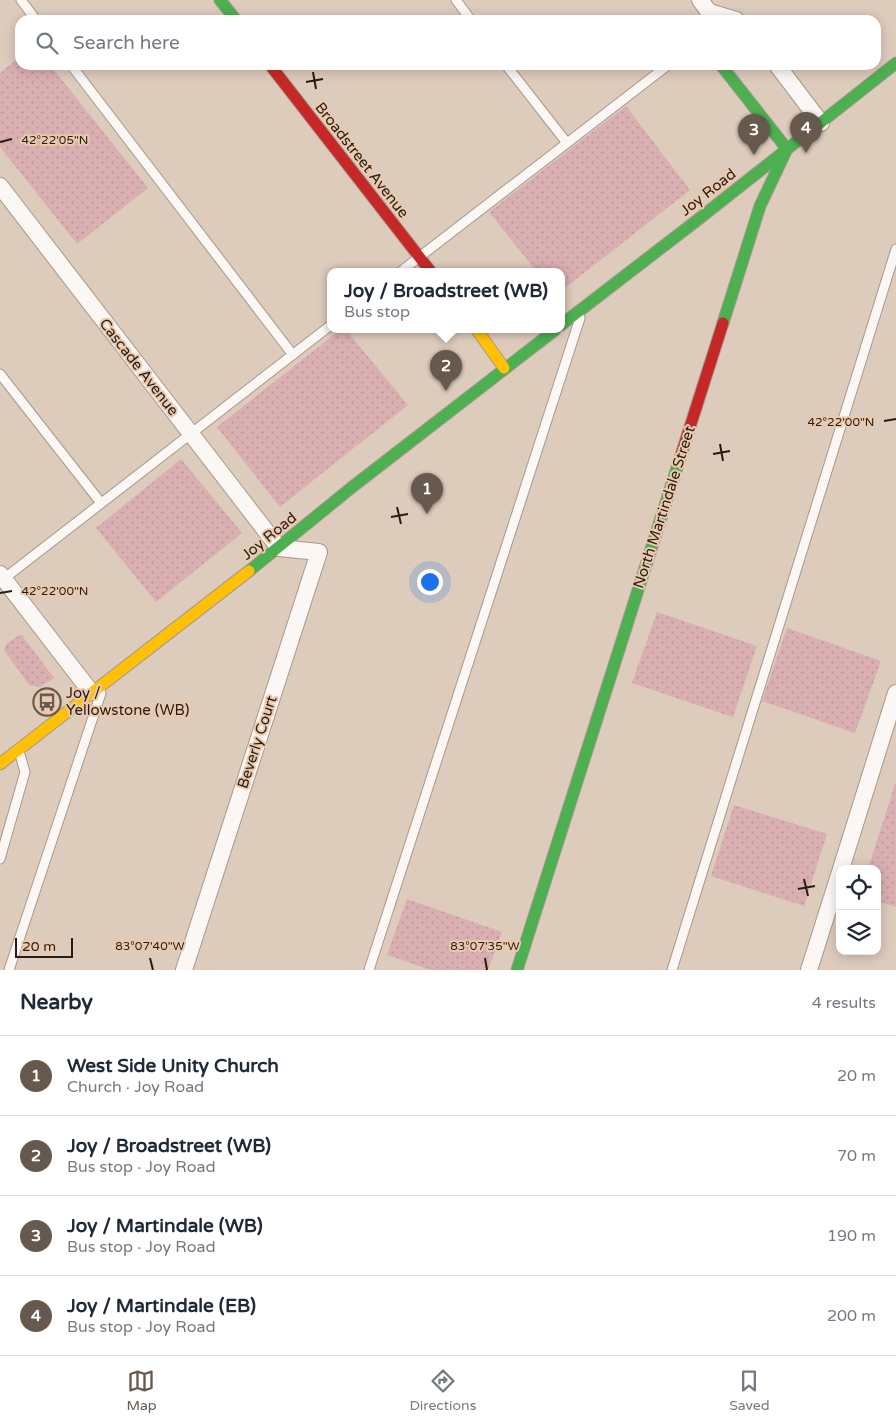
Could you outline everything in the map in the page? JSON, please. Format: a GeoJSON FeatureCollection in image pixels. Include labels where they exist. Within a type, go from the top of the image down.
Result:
{"type":"FeatureCollection","features":[{"type":"Feature","properties":{"kind":"street"},"geometry":{"type":"LineString","coordinates":[[220,0],[232,15]]}},
{"type":"Feature","properties":{"kind":"street"},"geometry":{"type":"LineString","coordinates":[[705,11],[719,15]]}},
{"type":"Feature","properties":{"kind":"street","name":"Joy Road"},"geometry":{"type":"LineString","coordinates":[[565,322],[896,63]]}},
{"type":"Feature","properties":{"kind":"street","name":"Broadstreet Avenue"},"geometry":{"type":"LineString","coordinates":[[274,70],[428,268]]}},
{"type":"Feature","properties":{"kind":"street"},"geometry":{"type":"LineString","coordinates":[[725,70],[787,149]]}},
{"type":"Feature","properties":{"kind":"street"},"geometry":{"type":"LineString","coordinates":[[781,70],[821,123]]}},
{"type":"Feature","properties":{"kind":"street","name":"North Martindale Street"},"geometry":{"type":"LineString","coordinates":[[517,970],[760,206],[787,149]]}},
{"type":"Feature","properties":{"kind":"street","name":"Cascade Avenue"},"geometry":{"type":"LineString","coordinates":[[0,186],[279,548]]}},
{"type":"Feature","properties":{"kind":"street"},"geometry":{"type":"LineString","coordinates":[[479,333],[504,368]]}},
{"type":"Feature","properties":{"kind":"street","name":"Joy Road"},"geometry":{"type":"LineString","coordinates":[[0,764],[279,548],[351,488],[551,333]]}},
{"type":"Feature","properties":{"kind":"street","name":"Beverly Court"},"geometry":{"type":"LineString","coordinates":[[184,970],[318,552],[279,548]]}},
{"type":"Feature","properties":{"kind":"street"},"geometry":{"type":"LineString","coordinates":[[1,578],[91,692]]}},
{"type":"Feature","properties":{"kind":"street"},"geometry":{"type":"LineString","coordinates":[[842,865],[896,693]]}},
{"type":"Feature","properties":{"kind":"street"},"geometry":{"type":"LineString","coordinates":[[809,970],[836,883]]}},
{"type":"Feature","properties":{"kind":"lane"},"geometry":{"type":"LineString","coordinates":[[21,0],[32,15]]}},
{"type":"Feature","properties":{"kind":"lane"},"geometry":{"type":"LineString","coordinates":[[456,0],[467,15]]}},
{"type":"Feature","properties":{"kind":"lane"},"geometry":{"type":"LineString","coordinates":[[75,70],[293,355]]}},
{"type":"Feature","properties":{"kind":"lane"},"geometry":{"type":"LineString","coordinates":[[510,70],[567,143]]}},
{"type":"Feature","properties":{"kind":"lane"},"geometry":{"type":"LineString","coordinates":[[405,268],[662,70]]}},
{"type":"Feature","properties":{"kind":"lane"},"geometry":{"type":"LineString","coordinates":[[672,970],[896,249]]}},
{"type":"Feature","properties":{"kind":"lane"},"geometry":{"type":"LineString","coordinates":[[369,970],[583,308]]}},
{"type":"Feature","properties":{"kind":"lane"},"geometry":{"type":"LineString","coordinates":[[1,578],[327,328]]}},
{"type":"Feature","properties":{"kind":"lane"},"geometry":{"type":"LineString","coordinates":[[0,374],[101,503]]}},
{"type":"Feature","properties":{"kind":"lane"},"geometry":{"type":"LineString","coordinates":[[8,970],[105,681]]}},
{"type":"Feature","properties":{"kind":"lane"},"geometry":{"type":"LineString","coordinates":[[0,859],[25,772],[18,749]]}},
{"type":"Feature","properties":{"kind":"shaded area"},"geometry":{"type":"Polygon","coordinates":[[[15,61],[15,70],[54,70],[148,188],[77,244],[0,147],[0,73],[15,61]]]}},
{"type":"Feature","properties":{"kind":"shaded area"},"geometry":{"type":"Polygon","coordinates":[[[626,106],[690,190],[565,288],[565,268],[534,268],[489,212],[626,106]]]}},
{"type":"Feature","properties":{"kind":"shaded area"},"geometry":{"type":"Polygon","coordinates":[[[336,333],[348,333],[408,405],[280,507],[217,427],[336,333]]]}},
{"type":"Feature","properties":{"kind":"shaded area"},"geometry":{"type":"Polygon","coordinates":[[[181,459],[242,533],[156,602],[96,528],[181,459]]]}},
{"type":"Feature","properties":{"kind":"shaded area"},"geometry":{"type":"Polygon","coordinates":[[[657,612],[757,646],[733,717],[632,683],[657,612]]]}},
{"type":"Feature","properties":{"kind":"shaded area"},"geometry":{"type":"Polygon","coordinates":[[[787,628],[881,661],[855,733],[762,701],[787,628]]]}},
{"type":"Feature","properties":{"kind":"shaded area"},"geometry":{"type":"Polygon","coordinates":[[[21,634],[54,678],[40,687],[29,685],[4,650],[6,644],[21,634]]]}},
{"type":"Feature","properties":{"kind":"shaded area"},"geometry":{"type":"Polygon","coordinates":[[[896,781],[896,907],[881,902],[881,865],[869,865],[896,781]]]}},
{"type":"Feature","properties":{"kind":"shaded area"},"geometry":{"type":"Polygon","coordinates":[[[734,805],[827,834],[804,906],[711,876],[734,805]]]}},
{"type":"Feature","properties":{"kind":"shaded area"},"geometry":{"type":"Polygon","coordinates":[[[407,899],[502,932],[488,970],[431,970],[387,955],[407,899]]]}},
{"type":"Feature","properties":{"kind":"traffic: fast"},"geometry":{"type":"LineString","coordinates":[[220,0],[232,15]]}},
{"type":"Feature","properties":{"kind":"traffic: fast"},"geometry":{"type":"LineString","coordinates":[[565,322],[896,63]]}},
{"type":"Feature","properties":{"kind":"traffic: fast"},"geometry":{"type":"LineString","coordinates":[[723,323],[760,206],[787,149],[725,70]]}},
{"type":"Feature","properties":{"kind":"traffic: fast"},"geometry":{"type":"LineString","coordinates":[[249,571],[351,488],[551,333]]}},
{"type":"Feature","properties":{"kind":"traffic: fast"},"geometry":{"type":"LineString","coordinates":[[517,970],[682,452]]}},
{"type":"Feature","properties":{"kind":"traffic: slow"},"geometry":{"type":"LineString","coordinates":[[479,333],[504,368]]}},
{"type":"Feature","properties":{"kind":"traffic: slow"},"geometry":{"type":"LineString","coordinates":[[0,764],[249,571]]}},
{"type":"Feature","properties":{"kind":"traffic: jam"},"geometry":{"type":"LineString","coordinates":[[274,70],[428,268]]}},
{"type":"Feature","properties":{"kind":"traffic: jam"},"geometry":{"type":"LineString","coordinates":[[682,452],[723,323]]}},
{"type":"Feature","properties":{"kind":"place","name":"Joy / Martindale (EB)"},"geometry":{"type":"Point","coordinates":[806,153]}},
{"type":"Feature","properties":{"kind":"place","name":"Joy / Martindale (WB)"},"geometry":{"type":"Point","coordinates":[754,155]}},
{"type":"Feature","properties":{"kind":"place","name":"Joy / Broadstreet (WB)"},"geometry":{"type":"Point","coordinates":[446,391]}},
{"type":"Feature","properties":{"kind":"place","name":"West Side Unity Church"},"geometry":{"type":"Point","coordinates":[427,514]}},
{"type":"Feature","properties":{"kind":"place","name":"Joy / Yellowstone (WB)"},"geometry":{"type":"Point","coordinates":[47,702]}}]}
